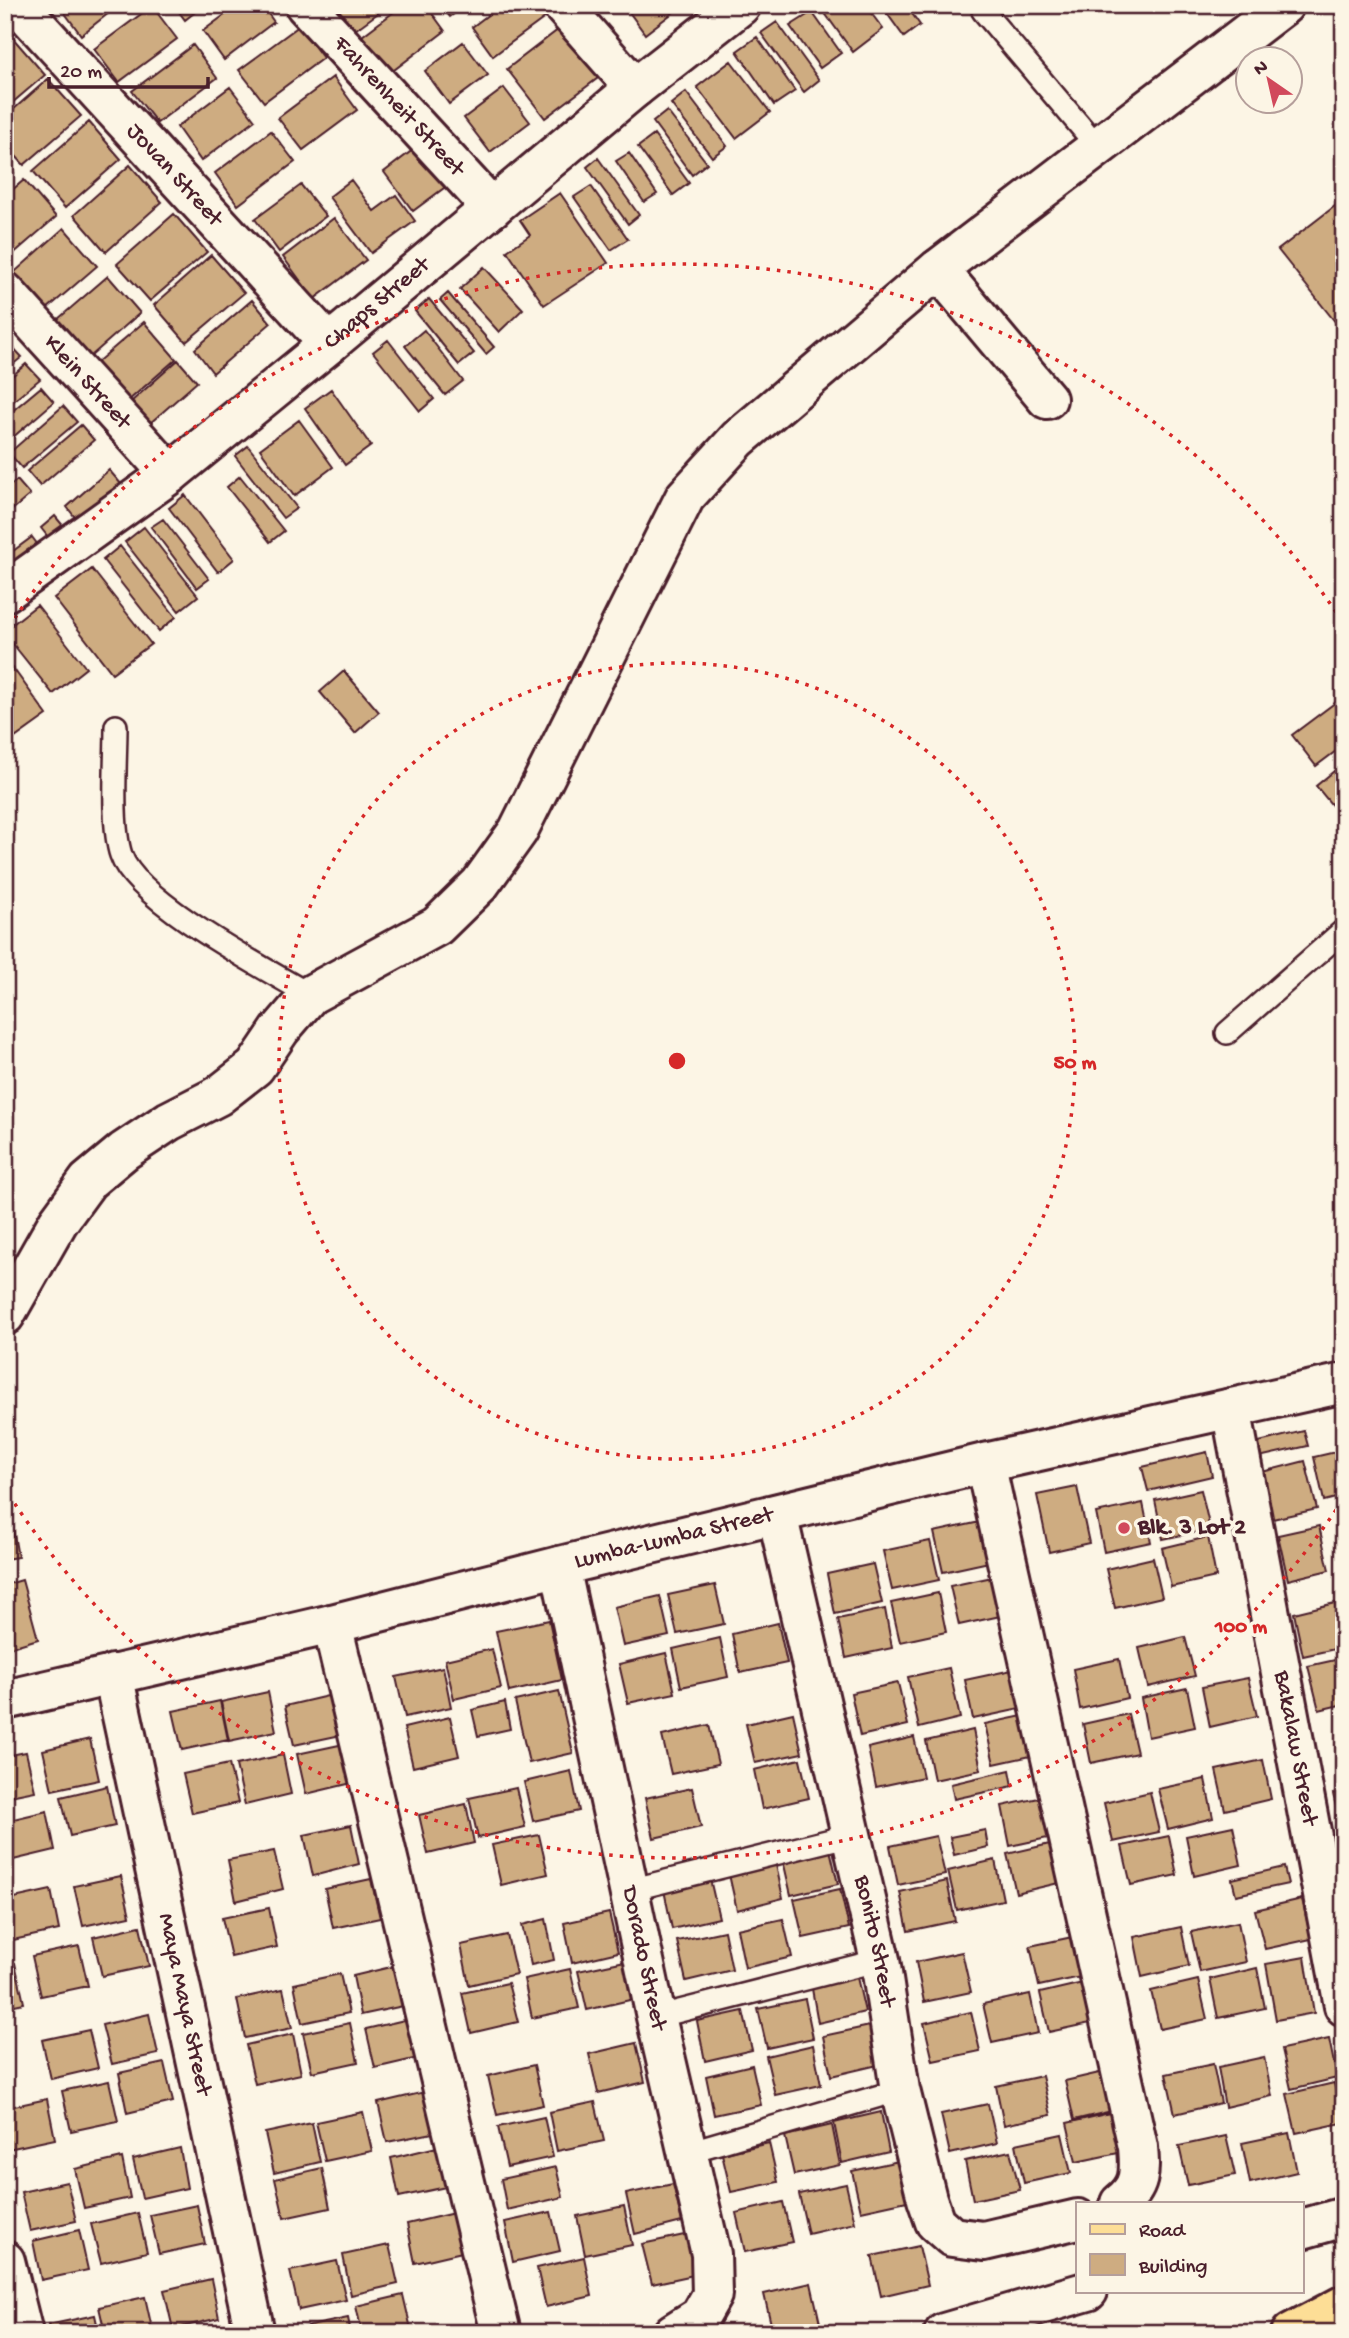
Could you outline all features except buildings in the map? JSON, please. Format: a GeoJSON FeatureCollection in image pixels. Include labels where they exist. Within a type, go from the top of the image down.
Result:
{"type":"FeatureCollection","features":[{"type":"Feature","properties":{"kind":"main road"},"geometry":{"type":"LineString","coordinates":[[1291,2333],[1344,2305]]}},
{"type":"Feature","properties":{"kind":"street","name":"Jovan Street"},"geometry":{"type":"LineString","coordinates":[[18,5],[329,344]]}},
{"type":"Feature","properties":{"kind":"street","name":"Fahrenheit Street"},"geometry":{"type":"LineString","coordinates":[[305,5],[492,208]]}},
{"type":"Feature","properties":{"kind":"street"},"geometry":{"type":"LineString","coordinates":[[562,5],[635,88]]}},
{"type":"Feature","properties":{"kind":"street","name":"Chaps Street"},"geometry":{"type":"LineString","coordinates":[[5,592],[170,474],[635,88],[741,5]]}},
{"type":"Feature","properties":{"kind":"street"},"geometry":{"type":"LineString","coordinates":[[5,1315],[58,1222],[88,1181],[135,1143],[169,1121],[218,1096],[255,1066],[279,1030],[310,995],[437,926],[480,884],[518,831],[685,497],[738,439],[938,269],[1284,5]]}},
{"type":"Feature","properties":{"kind":"street"},"geometry":{"type":"LineString","coordinates":[[938,269],[1047,399]]}},
{"type":"Feature","properties":{"kind":"street","name":"Klein Street"},"geometry":{"type":"LineString","coordinates":[[5,292],[170,474]]}},
{"type":"Feature","properties":{"kind":"street","name":"Lumba-Lumba Street"},"geometry":{"type":"LineString","coordinates":[[5,1700],[332,1624],[985,1463],[1344,1383]]}},
{"type":"Feature","properties":{"kind":"street","name":"Bakalaw Street"},"geometry":{"type":"LineString","coordinates":[[1231,1408],[1344,2006]]}},
{"type":"Feature","properties":{"kind":"street"},"geometry":{"type":"LineString","coordinates":[[985,1463],[1138,2147],[1140,2175],[1130,2196],[1121,2202]]}},
{"type":"Feature","properties":{"kind":"street","name":"Bonito Street"},"geometry":{"type":"LineString","coordinates":[[777,1514],[880,1960],[900,2090],[935,2222],[952,2236],[984,2241],[1076,2219]]}},
{"type":"Feature","properties":{"kind":"street","name":"Dorado Street"},"geometry":{"type":"LineString","coordinates":[[560,1566],[656,2017],[711,2254],[712,2295],[700,2316],[673,2333]]}},
{"type":"Feature","properties":{"kind":"street"},"geometry":{"type":"LineString","coordinates":[[332,1624],[501,2333]]}},
{"type":"Feature","properties":{"kind":"street","name":"Maya Maya Street"},"geometry":{"type":"LineString","coordinates":[[113,1674],[255,2333]]}},
{"type":"Feature","properties":{"kind":"street"},"geometry":{"type":"LineString","coordinates":[[1304,2228],[1344,2217]]}},
{"type":"Feature","properties":{"kind":"street"},"geometry":{"type":"LineString","coordinates":[[5,2261],[23,2333]]}},
{"type":"Feature","properties":{"kind":"street"},"geometry":{"type":"LineString","coordinates":[[944,2333],[1085,2292]]}},
{"type":"Feature","properties":{"kind":"lane"},"geometry":{"type":"LineString","coordinates":[[983,11],[1098,147]]}},
{"type":"Feature","properties":{"kind":"lane"},"geometry":{"type":"LineString","coordinates":[[116,726],[116,826],[121,857],[159,901],[310,995]]}},
{"type":"Feature","properties":{"kind":"lane"},"geometry":{"type":"LineString","coordinates":[[1227,1033],[1344,930]]}},
{"type":"Feature","properties":{"kind":"lane"},"geometry":{"type":"LineString","coordinates":[[630,1890],[850,1835]]}},
{"type":"Feature","properties":{"kind":"lane"},"geometry":{"type":"LineString","coordinates":[[656,2017],[880,1960]]}},
{"type":"Feature","properties":{"kind":"lane"},"geometry":{"type":"LineString","coordinates":[[688,2152],[900,2090]]}},
{"type":"Feature","properties":{"kind":"place","name":"Blk. 3 Lot 2"},"geometry":{"type":"Point","coordinates":[1124,1528]}}]}
